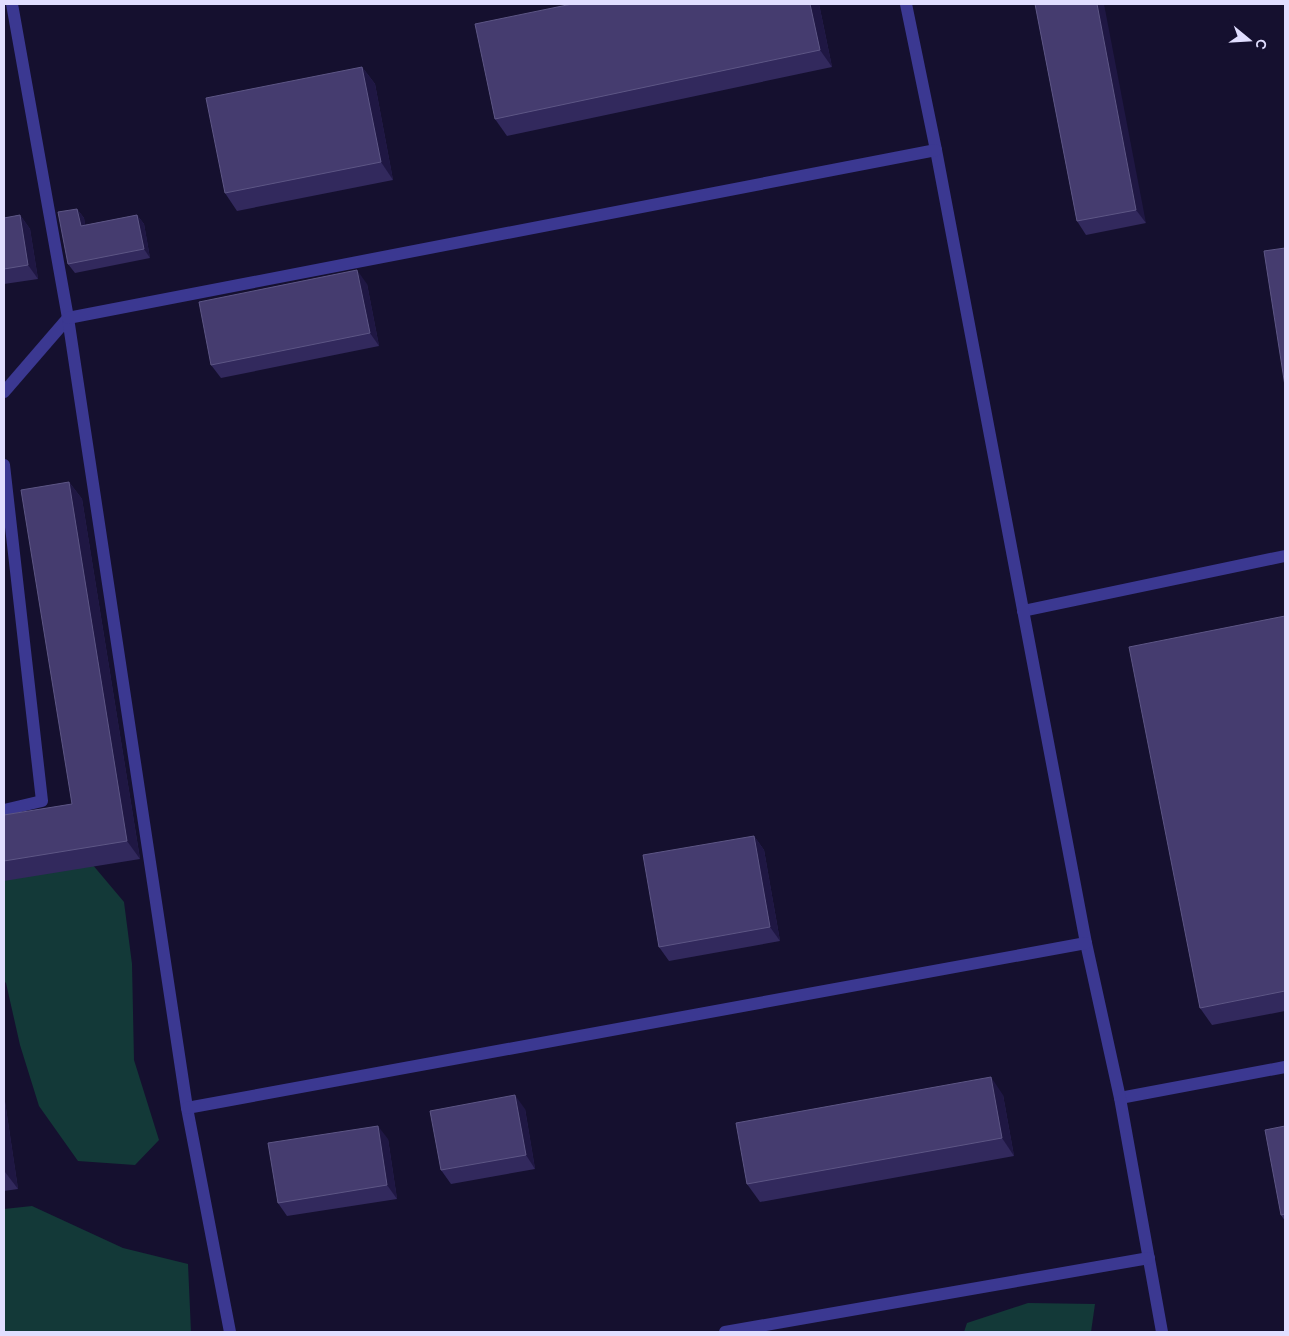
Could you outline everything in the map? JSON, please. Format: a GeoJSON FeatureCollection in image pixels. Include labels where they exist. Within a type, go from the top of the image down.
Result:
{"type":"FeatureCollection","features":[{"type":"Feature","properties":{"kind":"street"},"geometry":{"type":"LineString","coordinates":[[12,4],[68,318],[187,1108],[230,1332]]}},
{"type":"Feature","properties":{"kind":"street"},"geometry":{"type":"LineString","coordinates":[[906,4],[936,150],[1086,943],[1120,1098],[1162,1332]]}},
{"type":"Feature","properties":{"kind":"street"},"geometry":{"type":"LineString","coordinates":[[4,392],[68,318],[936,150]]}},
{"type":"Feature","properties":{"kind":"street"},"geometry":{"type":"LineString","coordinates":[[4,465],[42,801],[4,810]]}},
{"type":"Feature","properties":{"kind":"street"},"geometry":{"type":"LineString","coordinates":[[1023,611],[1285,556]]}},
{"type":"Feature","properties":{"kind":"street"},"geometry":{"type":"LineString","coordinates":[[187,1108],[1086,943]]}},
{"type":"Feature","properties":{"kind":"street"},"geometry":{"type":"LineString","coordinates":[[1120,1098],[1285,1066]]}},
{"type":"Feature","properties":{"kind":"street"},"geometry":{"type":"LineString","coordinates":[[725,1332],[1148,1258]]}},
{"type":"Feature","properties":{"kind":"green space"},"geometry":{"type":"Polygon","coordinates":[[[92,864],[124,902],[132,964],[134,1060],[159,1140],[135,1165],[78,1161],[39,1106],[20,1045],[4,981],[4,866],[92,864]]]}},
{"type":"Feature","properties":{"kind":"green space"},"geometry":{"type":"Polygon","coordinates":[[[32,1206],[123,1248],[188,1264],[191,1332],[4,1332],[4,1209],[32,1206]]]}},
{"type":"Feature","properties":{"kind":"green space"},"geometry":{"type":"Polygon","coordinates":[[[1028,1303],[1095,1304],[1091,1332],[964,1332],[967,1323],[1028,1303]]]}},
{"type":"Feature","properties":{"kind":"building"},"geometry":{"type":"Polygon","coordinates":[[[572,4],[810,4],[820,50],[495,119],[475,24],[572,4]]]}},
{"type":"Feature","properties":{"kind":"building"},"geometry":{"type":"Polygon","coordinates":[[[1035,4],[1097,4],[1136,210],[1077,221],[1035,4]]]}},
{"type":"Feature","properties":{"kind":"building"},"geometry":{"type":"Polygon","coordinates":[[[362,67],[381,162],[225,193],[206,98],[362,67]]]}},
{"type":"Feature","properties":{"kind":"building"},"geometry":{"type":"Polygon","coordinates":[[[77,209],[81,226],[137,215],[144,249],[68,264],[58,212],[77,209]]]}},
{"type":"Feature","properties":{"kind":"building"},"geometry":{"type":"Polygon","coordinates":[[[20,215],[28,265],[4,269],[4,218],[20,215]]]}},
{"type":"Feature","properties":{"kind":"building"},"geometry":{"type":"Polygon","coordinates":[[[1285,248],[1285,386],[1264,251],[1285,248]]]}},
{"type":"Feature","properties":{"kind":"building"},"geometry":{"type":"Polygon","coordinates":[[[357,270],[370,333],[211,365],[199,302],[357,270]]]}},
{"type":"Feature","properties":{"kind":"building"},"geometry":{"type":"Polygon","coordinates":[[[69,482],[127,841],[4,861],[4,815],[72,804],[21,490],[69,482]]]}},
{"type":"Feature","properties":{"kind":"building"},"geometry":{"type":"Polygon","coordinates":[[[1285,616],[1285,991],[1200,1008],[1129,647],[1285,616]]]}},
{"type":"Feature","properties":{"kind":"building"},"geometry":{"type":"Polygon","coordinates":[[[754,836],[770,927],[659,947],[643,855],[754,836]]]}},
{"type":"Feature","properties":{"kind":"building"},"geometry":{"type":"Polygon","coordinates":[[[991,1077],[1002,1138],[747,1184],[736,1123],[991,1077]]]}},
{"type":"Feature","properties":{"kind":"building"},"geometry":{"type":"Polygon","coordinates":[[[515,1095],[526,1155],[441,1170],[430,1111],[515,1095]]]}},
{"type":"Feature","properties":{"kind":"building"},"geometry":{"type":"Polygon","coordinates":[[[378,1126],[387,1185],[278,1203],[268,1143],[378,1126]]]}},
{"type":"Feature","properties":{"kind":"building"},"geometry":{"type":"Polygon","coordinates":[[[1285,1126],[1285,1214],[1281,1215],[1265,1130],[1285,1126]]]}}]}
